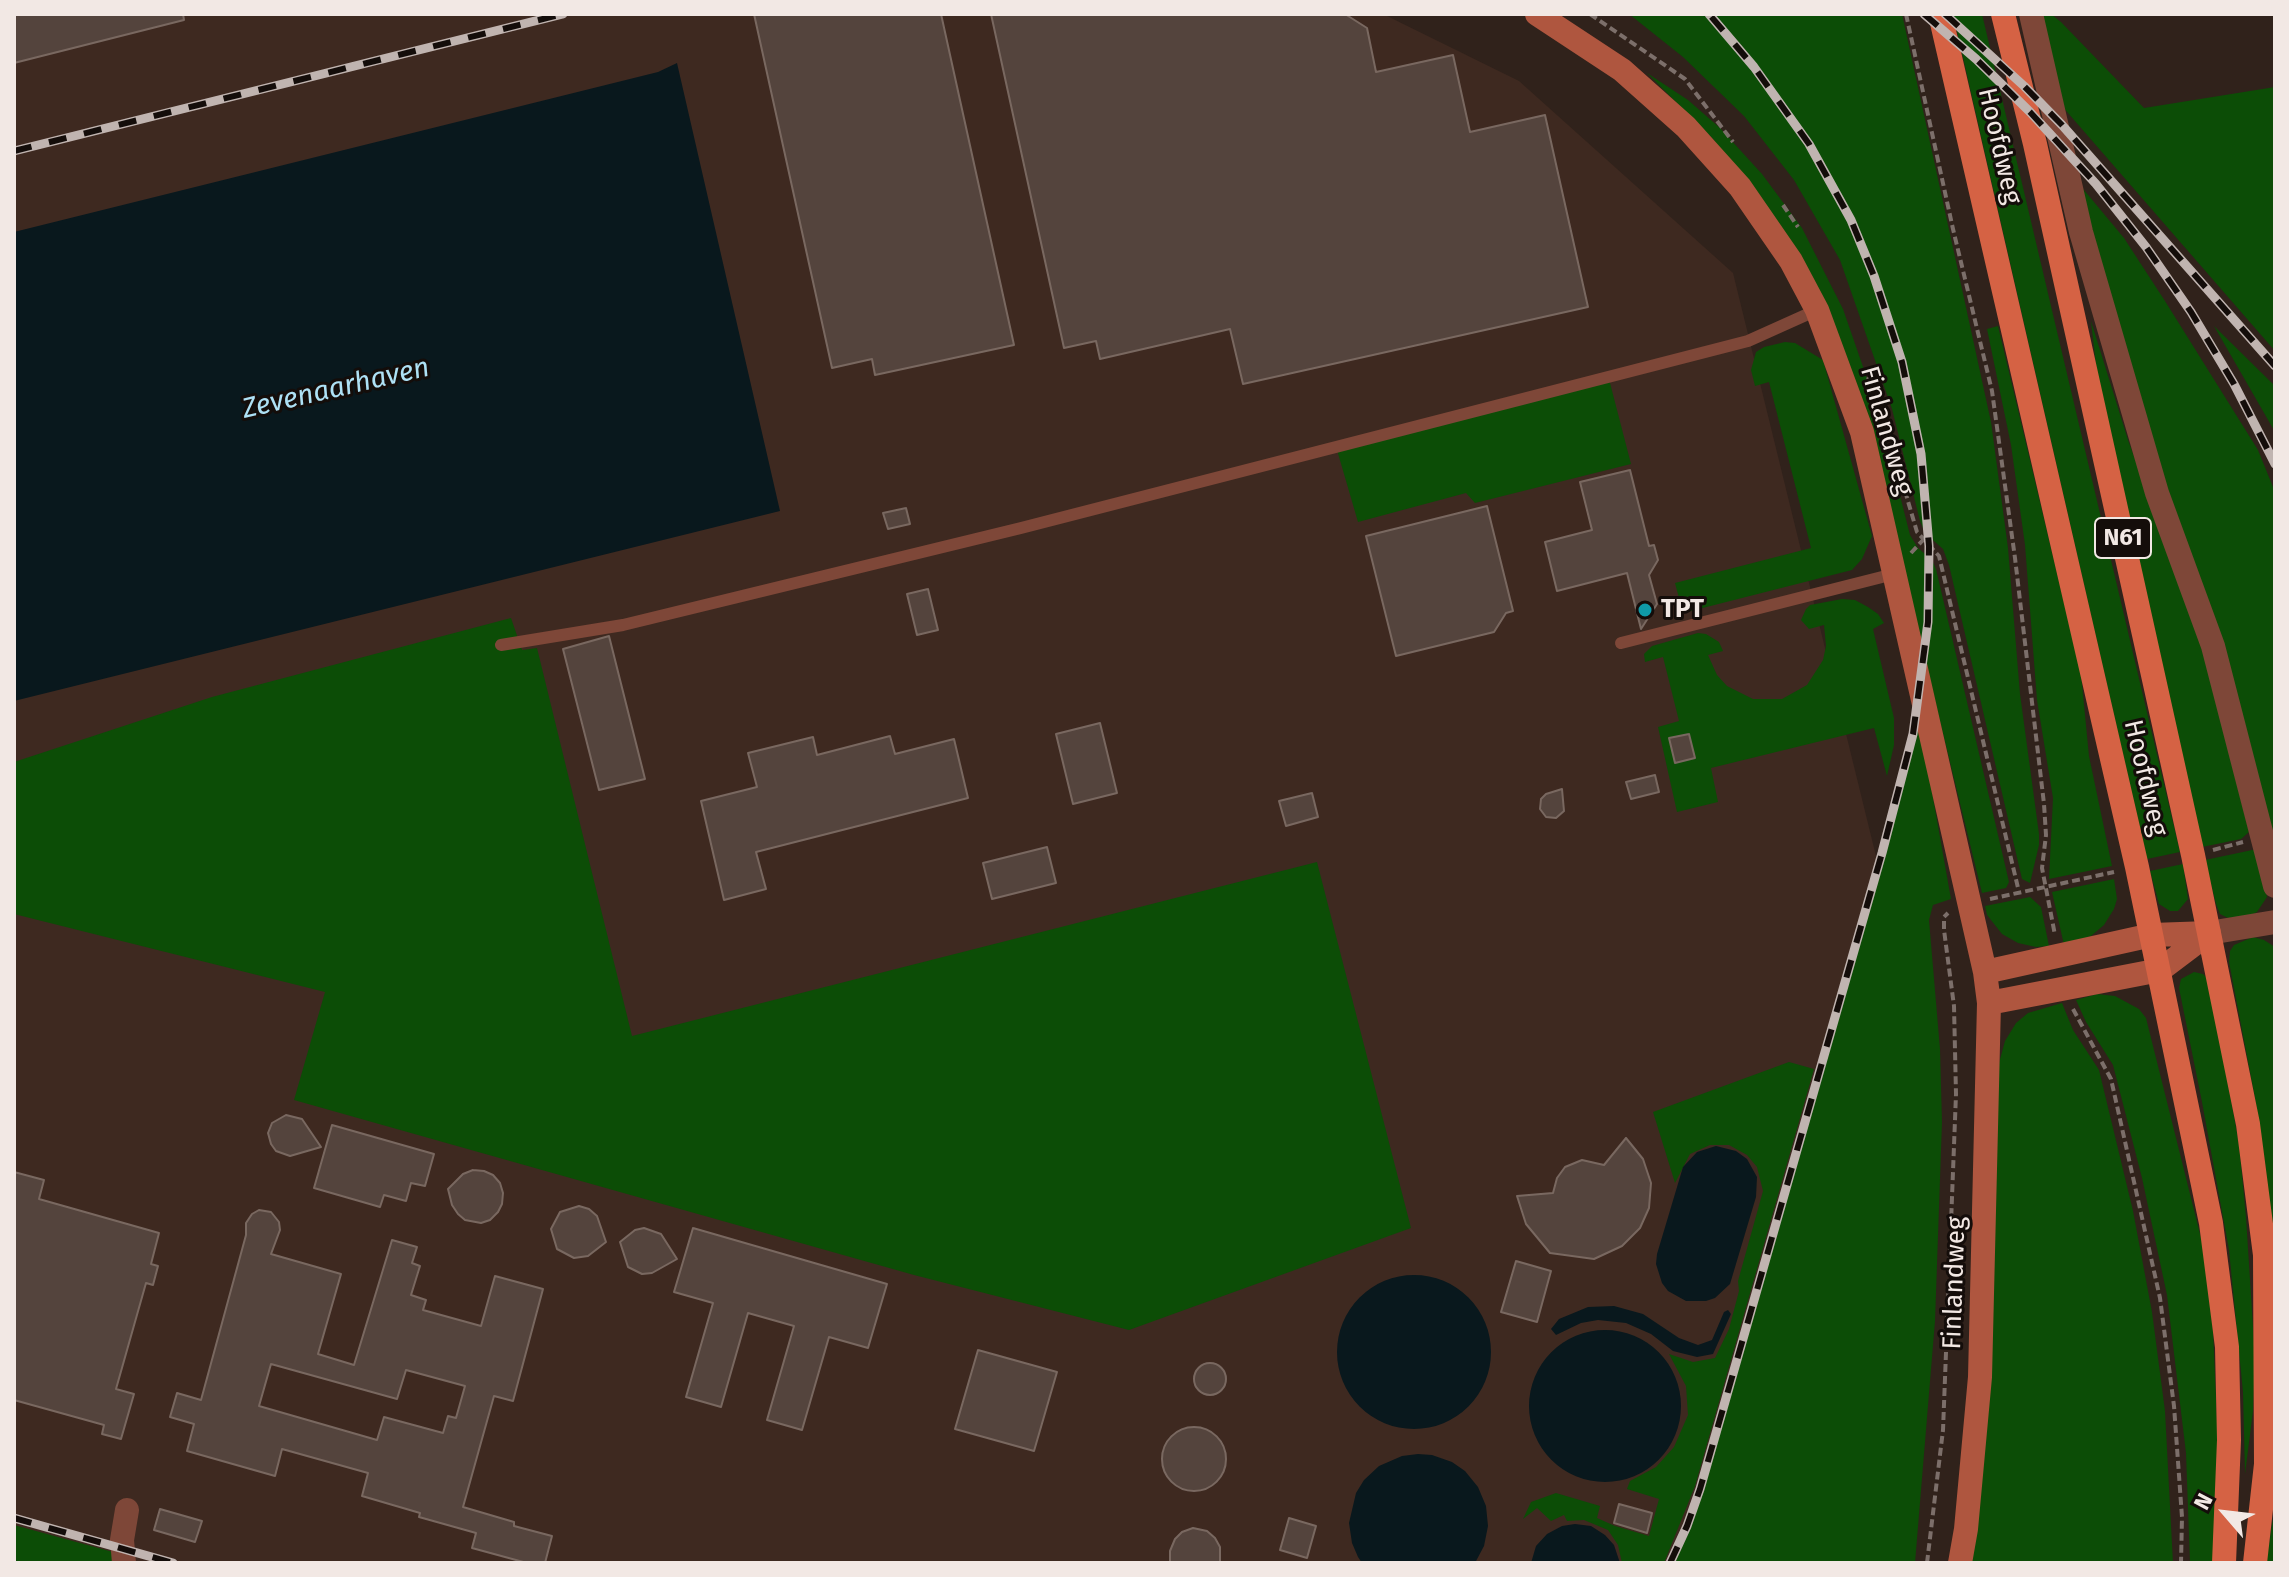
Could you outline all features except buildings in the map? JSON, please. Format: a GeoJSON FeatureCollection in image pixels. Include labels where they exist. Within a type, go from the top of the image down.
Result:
{"type":"FeatureCollection","features":[{"type":"Feature","properties":{"kind":"main road","name":"Hoofdweg"},"geometry":{"type":"LineString","coordinates":[[1940,14],[2160,970],[2211,1223],[2227,1347],[2229,1440],[2224,1563]]}},
{"type":"Feature","properties":{"kind":"main road","name":"Hoofdweg"},"geometry":{"type":"LineString","coordinates":[[2003,14],[2035,144],[2209,933],[2248,1124],[2265,1255],[2266,1464],[2255,1563]]}},
{"type":"Feature","properties":{"kind":"street","name":"Finlandweg"},"geometry":{"type":"LineString","coordinates":[[1537,14],[1622,70],[1686,127],[1740,187],[1791,261],[1817,310],[1862,432],[1985,972],[1989,1003],[1980,1377],[1960,1563]]}},
{"type":"Feature","properties":{"kind":"street"},"geometry":{"type":"LineString","coordinates":[[2031,14],[2081,232],[2157,493],[2213,646],[2275,886]]}},
{"type":"Feature","properties":{"kind":"street"},"geometry":{"type":"LineString","coordinates":[[1985,972],[2152,935],[2209,933],[2275,922]]}},
{"type":"Feature","properties":{"kind":"street"},"geometry":{"type":"LineString","coordinates":[[1989,1003],[2160,970],[2209,933]]}},
{"type":"Feature","properties":{"kind":"street"},"geometry":{"type":"LineString","coordinates":[[124,1563],[122,1540],[127,1510]]}},
{"type":"Feature","properties":{"kind":"lane"},"geometry":{"type":"LineString","coordinates":[[501,645],[623,625],[1021,528],[1748,341],[1817,310]]}},
{"type":"Feature","properties":{"kind":"lane"},"geometry":{"type":"LineString","coordinates":[[1621,643],[1894,574]]}},
{"type":"Feature","properties":{"kind":"path"},"geometry":{"type":"LineString","coordinates":[[1906,14],[1992,391],[2044,804],[2046,835],[2042,868],[2059,956]]}},
{"type":"Feature","properties":{"kind":"path","name":"Finlandweg"},"geometry":{"type":"LineString","coordinates":[[1868,376],[1917,532],[1938,554],[1941,562],[2019,892]]}},
{"type":"Feature","properties":{"kind":"path"},"geometry":{"type":"LineString","coordinates":[[2067,989],[2078,1018],[2111,1079],[2160,1298],[2174,1406],[2182,1517],[2181,1563]]}},
{"type":"Feature","properties":{"kind":"shaded area"},"geometry":{"type":"Polygon","coordinates":[[[14,14],[1383,14],[1519,81],[1733,273],[1899,950],[1877,1563],[14,1563],[14,14]]]}},
{"type":"Feature","properties":{"kind":"green space"},"geometry":{"type":"Polygon","coordinates":[[[1629,14],[1902,14],[1991,422],[2008,548],[2020,694],[2039,834],[2030,883],[2022,879],[1949,565],[1943,549],[1925,533],[1920,521],[1892,409],[1840,260],[1794,180],[1744,116],[1683,57],[1629,14]]]}},
{"type":"Feature","properties":{"kind":"green space"},"geometry":{"type":"Polygon","coordinates":[[[1953,14],[1982,14],[2180,852],[2147,859],[1953,14]]]}},
{"type":"Feature","properties":{"kind":"green space"},"geometry":{"type":"Polygon","coordinates":[[[2038,14],[2051,14],[2061,22],[2144,108],[2275,87],[2275,351],[2061,105],[2038,14]]]}},
{"type":"Feature","properties":{"kind":"green space"},"geometry":{"type":"Polygon","coordinates":[[[1647,73],[1688,100],[1720,128],[1762,174],[1802,228],[1843,309],[1879,413],[1910,535],[1936,569],[2009,882],[2006,888],[1982,893],[1860,394],[1714,140],[1647,73]]]}},
{"type":"Feature","properties":{"kind":"green space"},"geometry":{"type":"Polygon","coordinates":[[[2079,184],[2124,238],[2165,301],[2258,450],[2275,492],[2275,843],[2177,536],[2079,184]]]}},
{"type":"Feature","properties":{"kind":"green space"},"geometry":{"type":"Polygon","coordinates":[[[2091,321],[2128,440],[2198,630],[2249,832],[2241,839],[2202,847],[2097,374],[2091,321]]]}},
{"type":"Feature","properties":{"kind":"green space"},"geometry":{"type":"Polygon","coordinates":[[[1998,326],[2081,674],[2089,756],[2112,866],[2049,879],[2053,798],[2037,700],[2025,545],[2011,445],[1987,329],[1998,326]]]}},
{"type":"Feature","properties":{"kind":"green space"},"geometry":{"type":"Polygon","coordinates":[[[2214,326],[2275,386],[2275,432],[2214,326]]]}},
{"type":"Feature","properties":{"kind":"green space"},"geometry":{"type":"Polygon","coordinates":[[[1785,342],[1795,343],[1823,360],[1872,536],[1862,559],[1852,570],[1683,613],[1675,583],[1811,548],[1769,382],[1755,386],[1751,370],[1756,352],[1785,342]]]}},
{"type":"Feature","properties":{"kind":"green space"},"geometry":{"type":"Polygon","coordinates":[[[1609,379],[1631,464],[1475,503],[1466,493],[1358,522],[1337,450],[1609,379]]]}},
{"type":"Feature","properties":{"kind":"green space"},"geometry":{"type":"Polygon","coordinates":[[[1842,599],[1855,600],[1868,607],[1884,623],[1873,629],[1894,718],[1894,745],[1887,776],[1874,728],[1711,768],[1718,802],[1677,812],[1658,727],[1679,721],[1663,657],[1645,662],[1644,654],[1652,646],[1698,633],[1706,634],[1719,642],[1723,651],[1708,655],[1717,675],[1727,686],[1753,699],[1782,699],[1807,685],[1823,660],[1826,646],[1824,625],[1809,629],[1801,620],[1806,609],[1810,605],[1842,599]]]}},
{"type":"Feature","properties":{"kind":"green space"},"geometry":{"type":"Polygon","coordinates":[[[511,618],[522,650],[537,648],[632,1036],[1317,862],[1411,1228],[1129,1330],[914,1275],[294,1100],[325,992],[14,914],[14,762],[212,697],[511,618]]]}},
{"type":"Feature","properties":{"kind":"green space"},"geometry":{"type":"Polygon","coordinates":[[[1916,718],[1951,899],[1933,905],[1929,920],[1940,1049],[1942,1122],[1935,1321],[1915,1563],[1671,1563],[1703,1480],[1902,782],[1916,718]]]}},
{"type":"Feature","properties":{"kind":"green space"},"geometry":{"type":"Polygon","coordinates":[[[2257,849],[2267,897],[2257,912],[2228,918],[2220,914],[2216,904],[2205,860],[2257,849]]]}},
{"type":"Feature","properties":{"kind":"green space"},"geometry":{"type":"Polygon","coordinates":[[[2183,864],[2188,899],[2178,911],[2170,911],[2159,904],[2150,871],[2183,864]]]}},
{"type":"Feature","properties":{"kind":"green space"},"geometry":{"type":"Polygon","coordinates":[[[2114,879],[2117,899],[2104,925],[2091,936],[2064,945],[2052,892],[2114,879]]]}},
{"type":"Feature","properties":{"kind":"green space"},"geometry":{"type":"Polygon","coordinates":[[[2030,897],[2041,907],[2049,946],[2018,943],[2002,934],[1987,915],[1985,906],[2030,897]]]}},
{"type":"Feature","properties":{"kind":"green space"},"geometry":{"type":"Polygon","coordinates":[[[2253,937],[2275,947],[2275,1271],[2265,1163],[2229,962],[2234,945],[2253,937]]]}},
{"type":"Feature","properties":{"kind":"green space"},"geometry":{"type":"Polygon","coordinates":[[[2194,972],[2203,974],[2209,980],[2239,1144],[2255,1358],[2253,1411],[2245,1474],[2243,1392],[2229,1250],[2179,988],[2181,979],[2194,972]]]}},
{"type":"Feature","properties":{"kind":"green space"},"geometry":{"type":"Polygon","coordinates":[[[2097,994],[2115,996],[2139,1009],[2146,1018],[2204,1250],[2213,1331],[2219,1481],[2214,1563],[2190,1563],[2186,1453],[2167,1295],[2142,1178],[2113,1065],[2076,1000],[2097,994]]]}},
{"type":"Feature","properties":{"kind":"green space"},"geometry":{"type":"Polygon","coordinates":[[[2062,1003],[2073,1030],[2099,1070],[2133,1211],[2152,1312],[2165,1411],[2173,1563],[1968,1563],[1999,1063],[2005,1041],[2016,1023],[2028,1013],[2062,1003]]]}},
{"type":"Feature","properties":{"kind":"green space"},"geometry":{"type":"Polygon","coordinates":[[[1789,1062],[1814,1069],[1695,1486],[1664,1563],[1622,1563],[1618,1545],[1608,1530],[1584,1520],[1567,1521],[1564,1515],[1551,1521],[1537,1508],[1523,1519],[1531,1502],[1556,1493],[1600,1506],[1597,1518],[1649,1536],[1659,1499],[1627,1489],[1630,1481],[1656,1467],[1674,1447],[1688,1415],[1686,1386],[1669,1354],[1693,1362],[1715,1358],[1729,1329],[1739,1291],[1738,1281],[1763,1191],[1757,1167],[1747,1155],[1729,1145],[1710,1145],[1690,1154],[1675,1183],[1653,1112],[1789,1062]]]}},
{"type":"Feature","properties":{"kind":"green space"},"geometry":{"type":"Polygon","coordinates":[[[2275,1491],[2275,1563],[2266,1563],[2273,1519],[2275,1491]]]}},
{"type":"Feature","properties":{"kind":"green space"},"geometry":{"type":"Polygon","coordinates":[[[14,1525],[113,1552],[114,1563],[14,1563],[14,1525]]]}},
{"type":"Feature","properties":{"kind":"water","name":"Zevenaarhaven"},"geometry":{"type":"Polygon","coordinates":[[[677,63],[780,511],[14,701],[14,232],[658,72],[677,63]]]}},
{"type":"Feature","properties":{"kind":"water"},"geometry":{"type":"Polygon","coordinates":[[[1716,1146],[1736,1151],[1747,1159],[1757,1177],[1756,1197],[1730,1284],[1715,1298],[1686,1301],[1668,1291],[1662,1283],[1656,1264],[1657,1254],[1683,1167],[1697,1152],[1716,1146]]]}},
{"type":"Feature","properties":{"kind":"water"},"geometry":{"type":"Polygon","coordinates":[[[1414,1275],[1444,1281],[1469,1297],[1485,1322],[1491,1352],[1485,1382],[1469,1407],[1444,1423],[1414,1429],[1384,1423],[1359,1407],[1343,1382],[1337,1352],[1343,1322],[1359,1297],[1384,1281],[1414,1275]]]}},
{"type":"Feature","properties":{"kind":"water"},"geometry":{"type":"Polygon","coordinates":[[[1614,1306],[1643,1314],[1679,1338],[1698,1345],[1712,1340],[1724,1312],[1728,1310],[1731,1314],[1713,1354],[1697,1357],[1673,1351],[1651,1334],[1626,1323],[1598,1320],[1581,1323],[1556,1335],[1551,1329],[1559,1319],[1588,1307],[1614,1306]]]}},
{"type":"Feature","properties":{"kind":"water"},"geometry":{"type":"Polygon","coordinates":[[[1605,1330],[1634,1336],[1659,1352],[1675,1377],[1681,1406],[1675,1435],[1659,1460],[1634,1476],[1605,1482],[1576,1476],[1551,1460],[1535,1435],[1529,1406],[1535,1377],[1551,1352],[1576,1336],[1605,1330]]]}},
{"type":"Feature","properties":{"kind":"water"},"geometry":{"type":"Polygon","coordinates":[[[1418,1454],[1452,1462],[1465,1471],[1478,1487],[1486,1506],[1488,1526],[1484,1546],[1475,1563],[1362,1563],[1358,1557],[1349,1523],[1356,1493],[1379,1466],[1402,1456],[1418,1454]]]}},
{"type":"Feature","properties":{"kind":"water"},"geometry":{"type":"Polygon","coordinates":[[[1562,1526],[1591,1526],[1605,1535],[1614,1545],[1620,1563],[1531,1563],[1536,1546],[1547,1534],[1562,1526]]]}},
{"type":"Feature","properties":{"kind":"railway"},"geometry":{"type":"LineString","coordinates":[[14,151],[563,14]]}},
{"type":"Feature","properties":{"kind":"railway"},"geometry":{"type":"LineString","coordinates":[[1670,1563],[1700,1489],[1882,853],[1913,734],[1928,622],[1929,546],[1921,454],[1902,362],[1874,276],[1851,220],[1809,144],[1754,67],[1709,14]]}},
{"type":"Feature","properties":{"kind":"railway"},"geometry":{"type":"LineString","coordinates":[[1924,14],[2030,112],[2096,184],[2146,247],[2191,312],[2234,384],[2275,464]]}},
{"type":"Feature","properties":{"kind":"railway"},"geometry":{"type":"LineString","coordinates":[[1945,14],[2062,125],[2275,366]]}},
{"type":"Feature","properties":{"kind":"railway"},"geometry":{"type":"LineString","coordinates":[[14,1518],[173,1563]]}},
{"type":"Feature","properties":{"kind":"place","name":"TPT"},"geometry":{"type":"Point","coordinates":[1645,610]}}]}
